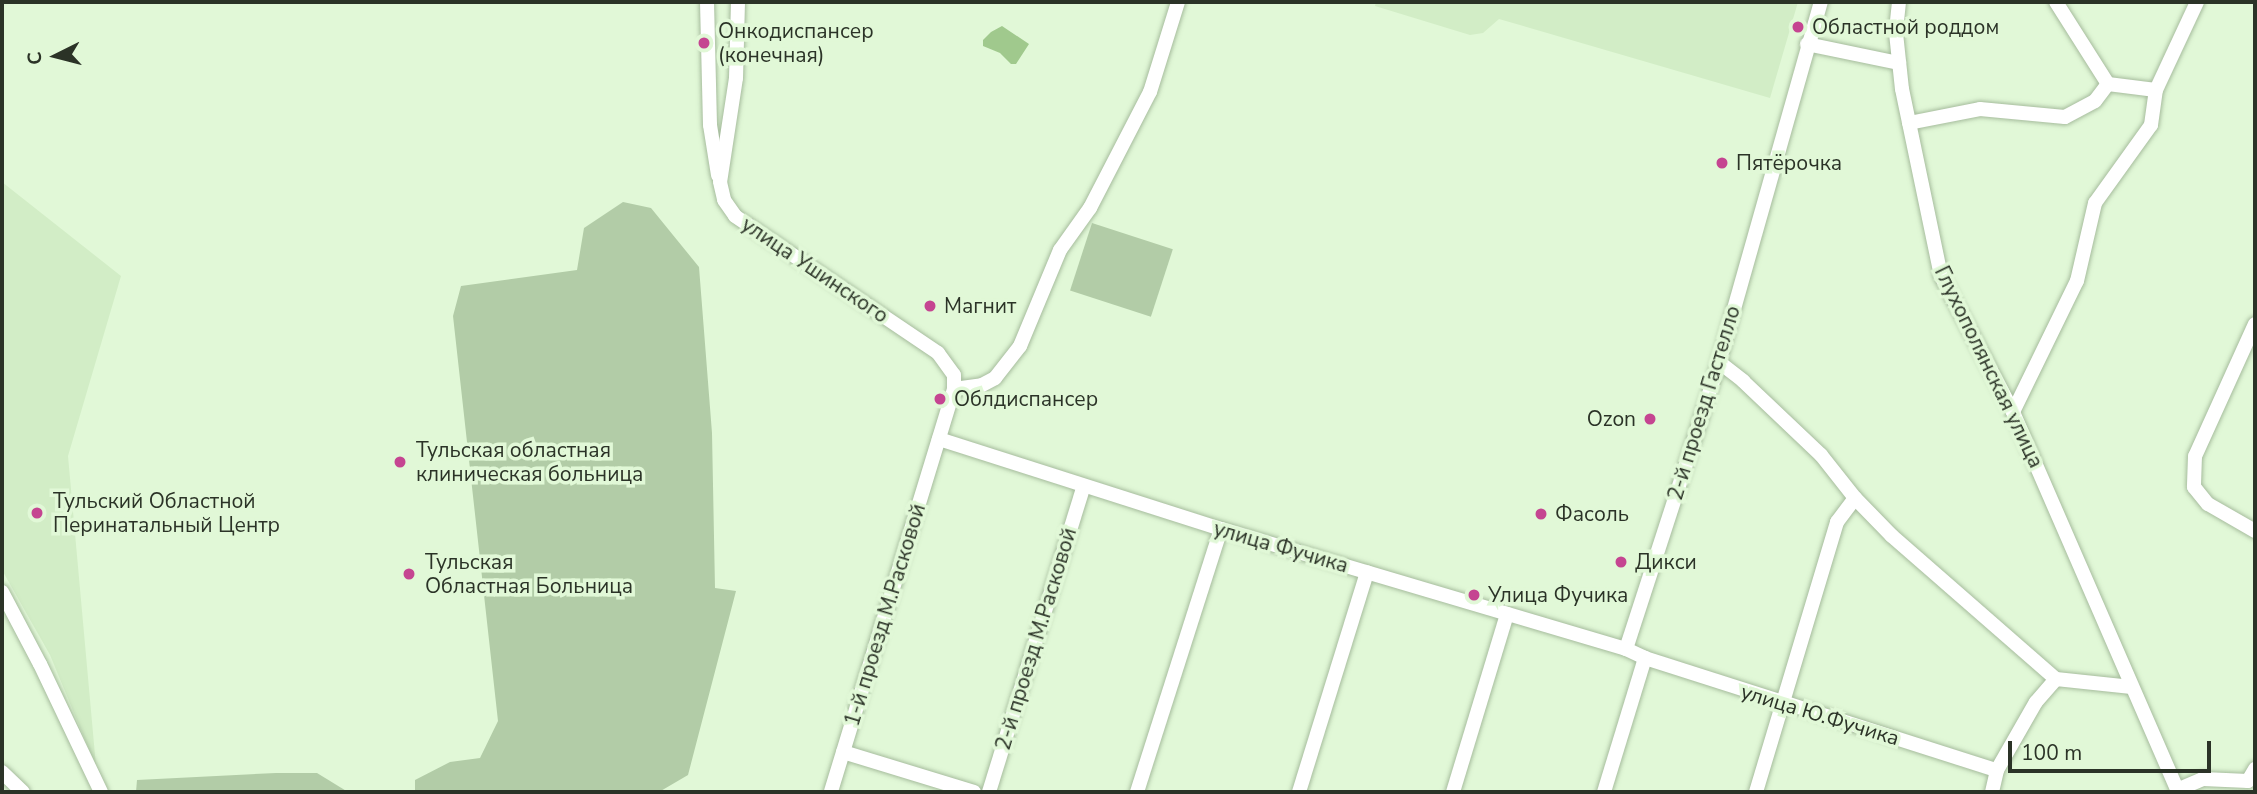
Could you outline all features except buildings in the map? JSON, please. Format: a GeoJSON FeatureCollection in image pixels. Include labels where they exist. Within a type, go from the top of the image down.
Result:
{"type":"FeatureCollection","features":[{"type":"Feature","properties":{"kind":"street","name":"улица Ушинского"},"geometry":{"type":"LineString","coordinates":[[707,2],[710,125],[724,200],[735,216],[938,354],[951,368],[954,389]]}},
{"type":"Feature","properties":{"kind":"street"},"geometry":{"type":"LineString","coordinates":[[720,182],[736,78],[738,2]]}},
{"type":"Feature","properties":{"kind":"street"},"geometry":{"type":"LineString","coordinates":[[939,439],[954,389],[982,385],[995,378],[1020,346],[1060,250],[1090,208],[1150,92],[1178,2]]}},
{"type":"Feature","properties":{"kind":"street","name":"2-й проезд Гастелло"},"geometry":{"type":"LineString","coordinates":[[1626,649],[1719,362],[1821,2]]}},
{"type":"Feature","properties":{"kind":"street","name":"Глухополянская улица"},"geometry":{"type":"LineString","coordinates":[[1899,2],[1896,33],[1899,63],[1941,276],[2013,412],[2177,791]]}},
{"type":"Feature","properties":{"kind":"street"},"geometry":{"type":"LineString","coordinates":[[2056,2],[2108,85]]}},
{"type":"Feature","properties":{"kind":"street"},"geometry":{"type":"LineString","coordinates":[[2013,412],[2077,281],[2095,203],[2151,125],[2156,90],[2197,2]]}},
{"type":"Feature","properties":{"kind":"street"},"geometry":{"type":"LineString","coordinates":[[1807,44],[1899,63]]}},
{"type":"Feature","properties":{"kind":"street"},"geometry":{"type":"LineString","coordinates":[[2108,85],[2156,90]]}},
{"type":"Feature","properties":{"kind":"street"},"geometry":{"type":"LineString","coordinates":[[1909,123],[1980,109],[2065,117],[2095,101],[2108,85]]}},
{"type":"Feature","properties":{"kind":"street"},"geometry":{"type":"LineString","coordinates":[[2255,324],[2195,456],[2194,487],[2208,504],[2255,531]]}},
{"type":"Feature","properties":{"kind":"street"},"geometry":{"type":"LineString","coordinates":[[1719,362],[1743,381],[1821,455],[1855,498],[1892,536],[2056,679],[2132,687]]}},
{"type":"Feature","properties":{"kind":"street","name":"улица Фучика"},"geometry":{"type":"LineString","coordinates":[[939,439],[1221,530],[1626,649]]}},
{"type":"Feature","properties":{"kind":"street","name":"1-й проезд М.Расковой"},"geometry":{"type":"LineString","coordinates":[[831,792],[939,439]]}},
{"type":"Feature","properties":{"kind":"street","name":"2-й проезд М.Расковой"},"geometry":{"type":"LineString","coordinates":[[989,792],[1084,486]]}},
{"type":"Feature","properties":{"kind":"street"},"geometry":{"type":"LineString","coordinates":[[1756,792],[1837,522],[1855,498]]}},
{"type":"Feature","properties":{"kind":"street"},"geometry":{"type":"LineString","coordinates":[[1137,792],[1221,530]]}},
{"type":"Feature","properties":{"kind":"street"},"geometry":{"type":"LineString","coordinates":[[1298,792],[1367,572]]}},
{"type":"Feature","properties":{"kind":"street"},"geometry":{"type":"LineString","coordinates":[[2,592],[40,664],[101,792]]}},
{"type":"Feature","properties":{"kind":"street"},"geometry":{"type":"LineString","coordinates":[[1452,792],[1507,614]]}},
{"type":"Feature","properties":{"kind":"street"},"geometry":{"type":"LineString","coordinates":[[1604,792],[1644,657],[1626,649]]}},
{"type":"Feature","properties":{"kind":"street","name":"улица Ю.Фучика"},"geometry":{"type":"LineString","coordinates":[[1644,657],[1997,770]]}},
{"type":"Feature","properties":{"kind":"street"},"geometry":{"type":"LineString","coordinates":[[1992,792],[1997,770],[2036,702],[2056,679]]}},
{"type":"Feature","properties":{"kind":"street"},"geometry":{"type":"LineString","coordinates":[[844,752],[974,792]]}},
{"type":"Feature","properties":{"kind":"street"},"geometry":{"type":"LineString","coordinates":[[2177,791],[2203,779],[2248,781],[2255,769]]}},
{"type":"Feature","properties":{"kind":"street"},"geometry":{"type":"LineString","coordinates":[[2,772],[23,792]]}},
{"type":"Feature","properties":{"kind":"shaded area"},"geometry":{"type":"Polygon","coordinates":[[[1376,2],[1798,2],[1770,98],[1499,19],[1483,33],[1470,35],[1375,6],[1376,2]]]}},
{"type":"Feature","properties":{"kind":"shaded area"},"geometry":{"type":"Polygon","coordinates":[[[1002,26],[1029,44],[1016,64],[1011,64],[1000,53],[983,46],[983,40],[1002,26]]]}},
{"type":"Feature","properties":{"kind":"shaded area","name":"Тульский Областной Перинатальный Центр"},"geometry":{"type":"Polygon","coordinates":[[[2,182],[121,276],[68,456],[96,766],[50,655],[2,570],[2,182]]]}},
{"type":"Feature","properties":{"kind":"shaded area"},"geometry":{"type":"Polygon","coordinates":[[[623,202],[651,208],[699,267],[712,433],[715,588],[736,591],[688,775],[659,792],[415,792],[415,780],[450,762],[480,758],[498,721],[453,316],[461,286],[577,270],[584,228],[623,202]]]}},
{"type":"Feature","properties":{"kind":"shaded area"},"geometry":{"type":"Polygon","coordinates":[[[1092,223],[1173,249],[1151,317],[1070,291],[1092,223]]]}},
{"type":"Feature","properties":{"kind":"shaded area"},"geometry":{"type":"Polygon","coordinates":[[[317,773],[348,792],[136,792],[137,780],[317,773]]]}},
{"type":"Feature","properties":{"kind":"place","name":"Областной роддом"},"geometry":{"type":"Point","coordinates":[1798,27]}},
{"type":"Feature","properties":{"kind":"place","name":"Онкодиспансер (конечная)"},"geometry":{"type":"Point","coordinates":[704,43]}},
{"type":"Feature","properties":{"kind":"place","name":"Пятёрочка"},"geometry":{"type":"Point","coordinates":[1722,163]}},
{"type":"Feature","properties":{"kind":"place","name":"Магнит"},"geometry":{"type":"Point","coordinates":[930,306]}},
{"type":"Feature","properties":{"kind":"place","name":"Облдиспансер"},"geometry":{"type":"Point","coordinates":[940,399]}},
{"type":"Feature","properties":{"kind":"place","name":"Ozon"},"geometry":{"type":"Point","coordinates":[1650,419]}},
{"type":"Feature","properties":{"kind":"place","name":"Тульская областная клиническая больница"},"geometry":{"type":"Point","coordinates":[400,462]}},
{"type":"Feature","properties":{"kind":"place","name":"Тульский Областной Перинатальный Центр"},"geometry":{"type":"Point","coordinates":[37,513]}},
{"type":"Feature","properties":{"kind":"place","name":"Фасоль"},"geometry":{"type":"Point","coordinates":[1541,514]}},
{"type":"Feature","properties":{"kind":"place","name":"Дикси"},"geometry":{"type":"Point","coordinates":[1621,562]}},
{"type":"Feature","properties":{"kind":"place","name":"Тульская Областная Больница"},"geometry":{"type":"Point","coordinates":[409,574]}},
{"type":"Feature","properties":{"kind":"place","name":"Улица Фучика"},"geometry":{"type":"Point","coordinates":[1474,595]}}]}
